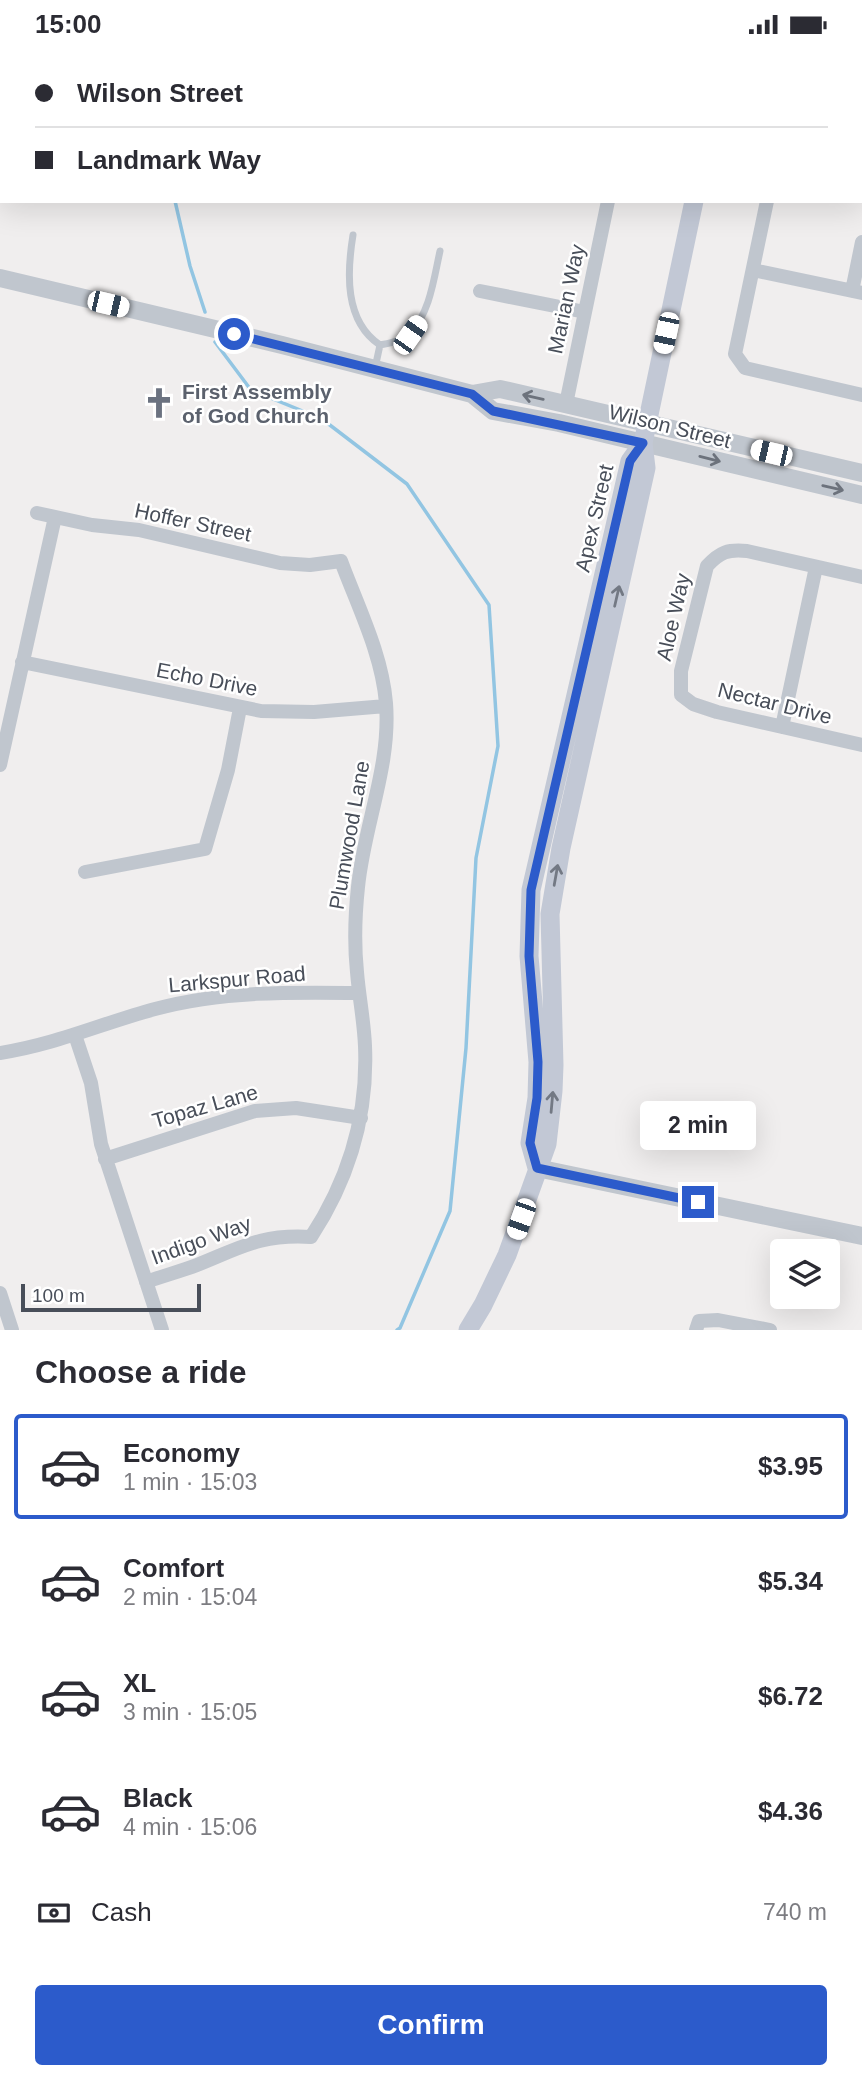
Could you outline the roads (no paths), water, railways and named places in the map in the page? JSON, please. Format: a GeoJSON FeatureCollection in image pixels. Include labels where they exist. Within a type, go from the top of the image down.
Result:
{"type":"FeatureCollection","features":[{"type":"Feature","properties":{"kind":"main road","name":"Apex Street"},"geometry":{"type":"LineString","coordinates":[[468,1330],[507,1255],[537,1168],[530,1143],[537,1098],[538,1062],[529,956],[531,890],[630,461],[645,433],[694,203]]}},
{"type":"Feature","properties":{"kind":"street","name":"Marian Way"},"geometry":{"type":"LineString","coordinates":[[566,404],[608,203]]}},
{"type":"Feature","properties":{"kind":"street"},"geometry":{"type":"LineString","coordinates":[[767,203],[735,354],[746,368],[862,395]]}},
{"type":"Feature","properties":{"kind":"street"},"geometry":{"type":"LineString","coordinates":[[753,269],[857,292],[862,242]]}},
{"type":"Feature","properties":{"kind":"street","name":"Wilson Street"},"geometry":{"type":"LineString","coordinates":[[0,278],[472,394],[493,411],[645,433],[862,473]]}},
{"type":"Feature","properties":{"kind":"street"},"geometry":{"type":"LineString","coordinates":[[480,291],[585,312]]}},
{"type":"Feature","properties":{"kind":"street","name":"Wilson Street"},"geometry":{"type":"LineString","coordinates":[[472,394],[500,389],[566,404],[645,433],[862,495]]}},
{"type":"Feature","properties":{"kind":"street","name":"Hoffer Street"},"geometry":{"type":"LineString","coordinates":[[37,513],[92,525],[139,530],[279,563],[310,565],[341,561]]}},
{"type":"Feature","properties":{"kind":"street"},"geometry":{"type":"LineString","coordinates":[[0,765],[55,517]]}},
{"type":"Feature","properties":{"kind":"street","name":"Aloe Way"},"geometry":{"type":"LineString","coordinates":[[681,695],[681,671],[707,566],[718,553],[733,549],[747,551],[816,567]]}},
{"type":"Feature","properties":{"kind":"street","name":"Plumwood Lane"},"geometry":{"type":"LineString","coordinates":[[312,1237],[339,1189],[361,1118],[365,1044],[355,948],[358,892],[385,754],[386,706],[378,663],[341,561]]}},
{"type":"Feature","properties":{"kind":"street"},"geometry":{"type":"LineString","coordinates":[[782,727],[816,567],[862,577]]}},
{"type":"Feature","properties":{"kind":"street","name":"Echo Drive"},"geometry":{"type":"LineString","coordinates":[[22,662],[240,708],[282,712],[386,706]]}},
{"type":"Feature","properties":{"kind":"street","name":"Nectar Drive"},"geometry":{"type":"LineString","coordinates":[[681,695],[693,704],[717,712],[862,745]]}},
{"type":"Feature","properties":{"kind":"street"},"geometry":{"type":"LineString","coordinates":[[85,872],[205,849],[228,770],[240,708]]}},
{"type":"Feature","properties":{"kind":"street","name":"Larkspur Road"},"geometry":{"type":"LineString","coordinates":[[0,1053],[34,1048],[157,1008],[191,1001],[292,992],[359,993]]}},
{"type":"Feature","properties":{"kind":"street"},"geometry":{"type":"LineString","coordinates":[[75,1035],[91,1083],[98,1133],[105,1159],[162,1330]]}},
{"type":"Feature","properties":{"kind":"street","name":"Topaz Lane"},"geometry":{"type":"LineString","coordinates":[[105,1159],[255,1111],[296,1108],[361,1118]]}},
{"type":"Feature","properties":{"kind":"street"},"geometry":{"type":"LineString","coordinates":[[537,1168],[862,1236]]}},
{"type":"Feature","properties":{"kind":"street","name":"Indigo Way"},"geometry":{"type":"LineString","coordinates":[[146,1282],[195,1266],[245,1244],[278,1237],[312,1237]]}},
{"type":"Feature","properties":{"kind":"street"},"geometry":{"type":"LineString","coordinates":[[0,1293],[12,1330]]}},
{"type":"Feature","properties":{"kind":"street"},"geometry":{"type":"LineString","coordinates":[[697,1326],[718,1320],[770,1330]]}},
{"type":"Feature","properties":{"kind":"lane"},"geometry":{"type":"LineString","coordinates":[[353,235],[348,266],[350,295],[365,333],[380,345]]}},
{"type":"Feature","properties":{"kind":"lane"},"geometry":{"type":"LineString","coordinates":[[380,345],[410,335],[431,292],[440,251]]}},
{"type":"Feature","properties":{"kind":"lane"},"geometry":{"type":"LineString","coordinates":[[375,369],[380,345]]}},
{"type":"Feature","properties":{"kind":"waterway"},"geometry":{"type":"LineString","coordinates":[[175,203],[190,266],[205,312]]}},
{"type":"Feature","properties":{"kind":"waterway"},"geometry":{"type":"LineString","coordinates":[[215,342],[251,390],[322,419],[407,484],[489,605],[498,746],[476,858],[466,1048],[450,1211],[397,1330]]}},
{"type":"Feature","properties":{"kind":"place","name":"First Assembly of God Church"},"geometry":{"type":"Point","coordinates":[159,403]}}]}
